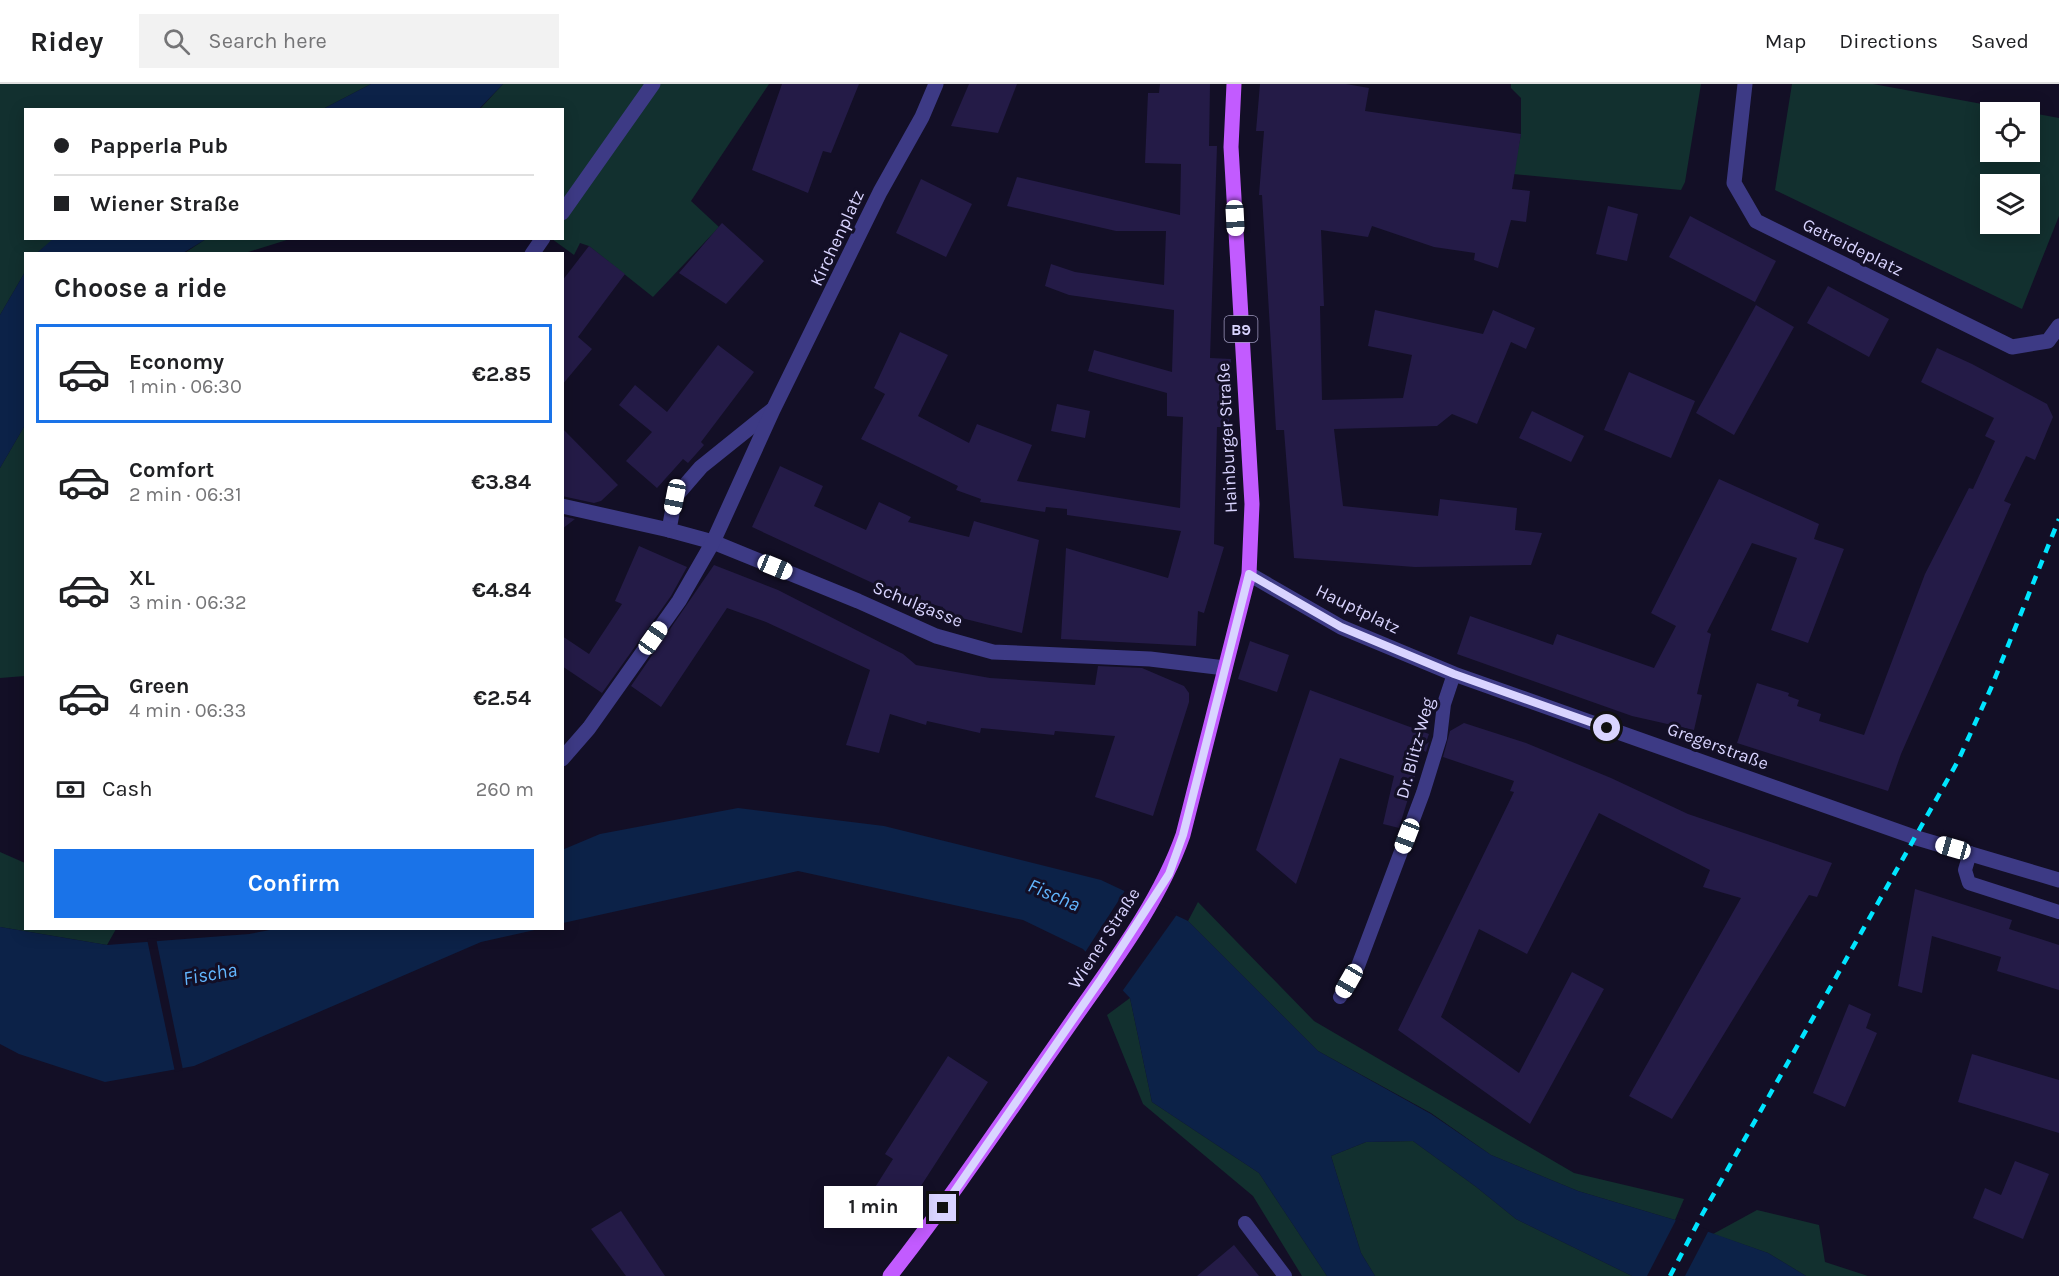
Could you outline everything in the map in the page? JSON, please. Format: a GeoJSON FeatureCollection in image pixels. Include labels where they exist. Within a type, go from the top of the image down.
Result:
{"type":"FeatureCollection","features":[{"type":"Feature","properties":{"kind":"main road","name":"Hainburger Straße"},"geometry":{"type":"LineString","coordinates":[[1234,84],[1230,147],[1252,504],[1249,574]]}},
{"type":"Feature","properties":{"kind":"main road","name":"Wiener Straße"},"geometry":{"type":"LineString","coordinates":[[890,1276],[943,1208],[1101,979],[1169,874],[1183,835],[1249,574]]}},
{"type":"Feature","properties":{"kind":"street"},"geometry":{"type":"LineString","coordinates":[[564,210],[653,84]]}},
{"type":"Feature","properties":{"kind":"street","name":"Kirchenplatz"},"geometry":{"type":"LineString","coordinates":[[564,757],[589,729],[679,601],[713,542],[773,410],[880,192],[922,117],[936,84]]}},
{"type":"Feature","properties":{"kind":"street","name":"Getreideplatz"},"geometry":{"type":"LineString","coordinates":[[1745,84],[1734,183],[1756,221],[2012,347],[2048,341],[2059,326]]}},
{"type":"Feature","properties":{"kind":"street","name":"Kirchenplatz"},"geometry":{"type":"LineString","coordinates":[[669,530],[675,497],[701,466],[773,410]]}},
{"type":"Feature","properties":{"kind":"street"},"geometry":{"type":"LineString","coordinates":[[564,506],[713,542]]}},
{"type":"Feature","properties":{"kind":"street","name":"Schulgasse"},"geometry":{"type":"LineString","coordinates":[[713,542],[858,601],[936,636],[993,652],[1150,659],[1225,668]]}},
{"type":"Feature","properties":{"kind":"street","name":"Hauptplatz"},"geometry":{"type":"LineString","coordinates":[[1249,574],[1341,627],[1454,674]]}},
{"type":"Feature","properties":{"kind":"street","name":"Gregerstraße"},"geometry":{"type":"LineString","coordinates":[[1454,674],[1917,838],[2059,880]]}},
{"type":"Feature","properties":{"kind":"lane","name":"Dr. Blitz-Weg"},"geometry":{"type":"LineString","coordinates":[[1340,996],[1358,966],[1423,793],[1440,738],[1444,704],[1454,674]]}},
{"type":"Feature","properties":{"kind":"lane"},"geometry":{"type":"LineString","coordinates":[[1970,853],[1965,870],[1969,883],[2059,912]]}},
{"type":"Feature","properties":{"kind":"lane"},"geometry":{"type":"LineString","coordinates":[[1245,1223],[1285,1276]]}},
{"type":"Feature","properties":{"kind":"green space"},"geometry":{"type":"Polygon","coordinates":[[[0,84],[371,84],[325,108],[24,108],[24,240],[53,240],[38,252],[24,252],[24,274],[0,315],[0,84]]]}},
{"type":"Feature","properties":{"kind":"green space"},"geometry":{"type":"Polygon","coordinates":[[[503,84],[769,84],[691,201],[719,227],[653,297],[589,246],[580,243],[574,255],[553,240],[564,240],[564,108],[481,108],[503,84]]]}},
{"type":"Feature","properties":{"kind":"green space"},"geometry":{"type":"Polygon","coordinates":[[[1511,84],[1701,84],[1685,182],[1681,190],[1513,174],[1521,134],[1521,98],[1511,88],[1511,84]]]}},
{"type":"Feature","properties":{"kind":"green space"},"geometry":{"type":"Polygon","coordinates":[[[1792,84],[1873,84],[1980,104],[1980,162],[2040,162],[2040,115],[2059,118],[2059,216],[2022,309],[1775,190],[1792,84]]]}},
{"type":"Feature","properties":{"kind":"green space"},"geometry":{"type":"Polygon","coordinates":[[[204,240],[287,240],[248,252],[186,252],[204,240]]]}},
{"type":"Feature","properties":{"kind":"green space"},"geometry":{"type":"Polygon","coordinates":[[[24,427],[24,676],[0,678],[0,468],[24,427]]]}},
{"type":"Feature","properties":{"kind":"green space"},"geometry":{"type":"Polygon","coordinates":[[[0,852],[24,863],[24,930],[115,930],[107,945],[0,927],[0,852]]]}},
{"type":"Feature","properties":{"kind":"green space"},"geometry":{"type":"Polygon","coordinates":[[[1198,902],[1314,1021],[1574,1173],[1684,1199],[1675,1220],[1578,1191],[1491,1155],[1431,1113],[1318,1051],[1188,921],[1198,902]]]}},
{"type":"Feature","properties":{"kind":"green space"},"geometry":{"type":"Polygon","coordinates":[[[1130,998],[1152,1102],[1259,1173],[1327,1276],[1302,1276],[1253,1196],[1143,1104],[1107,1015],[1130,998]]]}},
{"type":"Feature","properties":{"kind":"green space"},"geometry":{"type":"Polygon","coordinates":[[[1413,1141],[1516,1219],[1632,1276],[1375,1276],[1361,1253],[1331,1156],[1366,1142],[1413,1141]]]}},
{"type":"Feature","properties":{"kind":"green space"},"geometry":{"type":"Polygon","coordinates":[[[1757,1210],[1819,1225],[1825,1262],[1868,1276],[1806,1276],[1768,1253],[1713,1234],[1757,1210]]]}},
{"type":"Feature","properties":{"kind":"water"},"geometry":{"type":"Polygon","coordinates":[[[371,84],[503,84],[480,108],[325,108],[371,84]]]}},
{"type":"Feature","properties":{"kind":"water"},"geometry":{"type":"Polygon","coordinates":[[[52,240],[204,240],[185,252],[38,252],[52,240]]]}},
{"type":"Feature","properties":{"kind":"water"},"geometry":{"type":"Polygon","coordinates":[[[24,274],[24,427],[0,468],[0,315],[24,274]]]}},
{"type":"Feature","properties":{"kind":"water","name":"Fischa"},"geometry":{"type":"Polygon","coordinates":[[[738,808],[884,826],[1101,880],[1188,921],[1318,1051],[1431,1114],[1491,1155],[1578,1191],[1675,1220],[1768,1253],[1806,1276],[1632,1276],[1516,1219],[1413,1141],[1366,1142],[1331,1156],[1361,1253],[1375,1276],[1327,1276],[1259,1173],[1152,1102],[1130,998],[1083,949],[1023,920],[798,871],[564,923],[564,849],[600,834],[738,808]]]}},
{"type":"Feature","properties":{"kind":"water","name":"Fischa"},"geometry":{"type":"Polygon","coordinates":[[[0,927],[107,945],[249,934],[270,930],[535,930],[481,942],[194,1066],[105,1082],[19,1054],[0,1044],[0,927]]]}},
{"type":"Feature","properties":{"kind":"pier"},"geometry":{"type":"Polygon","coordinates":[[[1126,889],[1178,913],[1121,993],[1084,954],[1126,889]]]}},
{"type":"Feature","properties":{"kind":"pier"},"geometry":{"type":"Polygon","coordinates":[[[156,938],[183,1070],[175,1072],[147,939],[156,938]]]}},
{"type":"Feature","properties":{"kind":"pier"},"geometry":{"type":"Polygon","coordinates":[[[1677,1218],[1709,1230],[1685,1276],[1647,1276],[1677,1218]]]}},
{"type":"Feature","properties":{"kind":"building"},"geometry":{"type":"Polygon","coordinates":[[[782,84],[859,84],[831,153],[823,151],[808,193],[752,170],[782,84]]]}},
{"type":"Feature","properties":{"kind":"building"},"geometry":{"type":"Polygon","coordinates":[[[969,84],[1017,84],[998,133],[951,126],[969,84]]]}},
{"type":"Feature","properties":{"kind":"building"},"geometry":{"type":"Polygon","coordinates":[[[1160,84],[1210,84],[1209,146],[1217,146],[1210,358],[1231,359],[1229,427],[1217,427],[1214,544],[1224,547],[1204,613],[1198,611],[1196,646],[1061,639],[1066,548],[1168,578],[1181,531],[1067,515],[1067,509],[1046,507],[1045,512],[980,502],[981,499],[956,490],[958,486],[861,439],[885,394],[874,388],[900,332],[948,355],[918,416],[969,443],[977,424],[1032,445],[1017,481],[1180,508],[1183,417],[1167,416],[1167,393],[1088,371],[1094,350],[1172,372],[1174,310],[1069,295],[1045,286],[1051,264],[1075,272],[1164,285],[1166,231],[1116,231],[1007,206],[1017,177],[1180,215],[1181,164],[1145,163],[1148,93],[1159,93],[1160,84]]]}},
{"type":"Feature","properties":{"kind":"building"},"geometry":{"type":"Polygon","coordinates":[[[1260,84],[1346,84],[1369,88],[1365,111],[1521,134],[1512,189],[1530,191],[1526,222],[1511,220],[1498,268],[1474,260],[1475,253],[1434,247],[1372,226],[1368,237],[1321,230],[1324,306],[1320,306],[1322,400],[1403,398],[1412,355],[1368,346],[1375,310],[1483,334],[1493,310],[1535,328],[1526,349],[1511,342],[1477,424],[1452,414],[1437,426],[1334,429],[1343,506],[1438,516],[1440,499],[1517,508],[1515,530],[1542,533],[1531,565],[1415,567],[1294,558],[1284,430],[1276,430],[1262,195],[1259,195],[1264,131],[1256,131],[1260,84]]]}},
{"type":"Feature","properties":{"kind":"building"},"geometry":{"type":"Polygon","coordinates":[[[921,179],[972,204],[946,257],[896,233],[921,179]]]}},
{"type":"Feature","properties":{"kind":"building"},"geometry":{"type":"Polygon","coordinates":[[[1608,206],[1638,214],[1627,261],[1596,254],[1608,206]]]}},
{"type":"Feature","properties":{"kind":"building"},"geometry":{"type":"Polygon","coordinates":[[[1690,216],[1776,261],[1755,302],[1669,257],[1690,216]]]}},
{"type":"Feature","properties":{"kind":"building"},"geometry":{"type":"Polygon","coordinates":[[[722,223],[764,261],[726,304],[679,273],[722,223]]]}},
{"type":"Feature","properties":{"kind":"building"},"geometry":{"type":"Polygon","coordinates":[[[589,246],[625,274],[578,337],[592,349],[564,383],[564,278],[589,246]]]}},
{"type":"Feature","properties":{"kind":"building"},"geometry":{"type":"Polygon","coordinates":[[[1828,286],[1889,319],[1869,357],[1807,323],[1828,286]]]}},
{"type":"Feature","properties":{"kind":"building"},"geometry":{"type":"Polygon","coordinates":[[[1756,305],[1794,327],[1734,435],[1696,413],[1756,305]]]}},
{"type":"Feature","properties":{"kind":"building"},"geometry":{"type":"Polygon","coordinates":[[[718,345],[754,372],[701,442],[704,445],[688,463],[683,459],[657,488],[626,461],[652,432],[619,405],[635,385],[667,412],[718,345]]]}},
{"type":"Feature","properties":{"kind":"building"},"geometry":{"type":"Polygon","coordinates":[[[1937,348],[2047,404],[2053,417],[2035,460],[2026,456],[2004,501],[2011,504],[1901,754],[1888,791],[1737,743],[1757,683],[1789,693],[1788,696],[1799,700],[1797,706],[1821,714],[1819,721],[1864,735],[1925,574],[1969,488],[1973,489],[1995,441],[1985,436],[1994,418],[1921,382],[1937,348]]]}},
{"type":"Feature","properties":{"kind":"building"},"geometry":{"type":"Polygon","coordinates":[[[1629,372],[1695,401],[1671,458],[1604,430],[1629,372]]]}},
{"type":"Feature","properties":{"kind":"building"},"geometry":{"type":"Polygon","coordinates":[[[1057,404],[1090,411],[1085,438],[1051,431],[1057,404]]]}},
{"type":"Feature","properties":{"kind":"building"},"geometry":{"type":"Polygon","coordinates":[[[1532,411],[1584,436],[1571,462],[1519,438],[1532,411]]]}},
{"type":"Feature","properties":{"kind":"building"},"geometry":{"type":"Polygon","coordinates":[[[564,430],[618,485],[601,501],[594,503],[564,496],[564,430]]]}},
{"type":"Feature","properties":{"kind":"building"},"geometry":{"type":"Polygon","coordinates":[[[780,466],[823,486],[814,506],[866,530],[879,502],[911,517],[908,522],[969,537],[974,521],[1039,540],[1022,633],[941,613],[943,607],[905,598],[752,527],[780,466]]]}},
{"type":"Feature","properties":{"kind":"building"},"geometry":{"type":"Polygon","coordinates":[[[1719,479],[1819,524],[1814,539],[1844,549],[1808,643],[1771,630],[1797,558],[1752,543],[1707,632],[1711,634],[1697,694],[1702,695],[1694,730],[1632,716],[1457,654],[1470,616],[1553,645],[1557,634],[1654,668],[1676,626],[1651,613],[1719,479]]]}},
{"type":"Feature","properties":{"kind":"building"},"geometry":{"type":"Polygon","coordinates":[[[564,516],[575,519],[564,527],[564,516]]]}},
{"type":"Feature","properties":{"kind":"building"},"geometry":{"type":"Polygon","coordinates":[[[639,546],[687,567],[671,596],[602,693],[564,667],[564,637],[589,654],[622,604],[615,601],[639,546]]]}},
{"type":"Feature","properties":{"kind":"building"},"geometry":{"type":"Polygon","coordinates":[[[714,565],[778,590],[903,654],[916,665],[990,678],[1095,685],[1098,666],[1142,668],[1184,686],[1189,693],[1189,702],[1153,816],[1095,797],[1115,736],[1055,731],[1054,735],[981,728],[980,733],[927,721],[926,725],[890,714],[879,753],[846,745],[870,670],[766,622],[727,608],[661,707],[631,686],[714,565]]]}},
{"type":"Feature","properties":{"kind":"building"},"geometry":{"type":"Polygon","coordinates":[[[1250,641],[1289,655],[1277,692],[1238,679],[1250,641]]]}},
{"type":"Feature","properties":{"kind":"building"},"geometry":{"type":"Polygon","coordinates":[[[1310,690],[1429,734],[1425,745],[1429,742],[1426,752],[1423,750],[1399,828],[1383,824],[1394,776],[1340,758],[1296,884],[1256,850],[1310,690]]]}},
{"type":"Feature","properties":{"kind":"building"},"geometry":{"type":"Polygon","coordinates":[[[1464,723],[1526,743],[1611,778],[1688,814],[1832,863],[1817,897],[1809,895],[1672,1119],[1629,1096],[1741,898],[1703,887],[1710,870],[1599,813],[1527,954],[1479,929],[1441,1017],[1519,1073],[1572,972],[1604,989],[1530,1124],[1398,1030],[1514,792],[1510,791],[1514,781],[1443,757],[1450,731],[1464,723]]]}},
{"type":"Feature","properties":{"kind":"building"},"geometry":{"type":"Polygon","coordinates":[[[1915,889],[2012,920],[2009,929],[2059,945],[2059,990],[1997,971],[2001,957],[1932,936],[1922,993],[1898,986],[1915,889]]]}},
{"type":"Feature","properties":{"kind":"building"},"geometry":{"type":"Polygon","coordinates":[[[1849,1004],[1871,1014],[1866,1028],[1877,1033],[1845,1107],[1813,1093],[1849,1004]]]}},
{"type":"Feature","properties":{"kind":"building"},"geometry":{"type":"Polygon","coordinates":[[[1972,1054],[2059,1080],[2059,1133],[1958,1102],[1972,1054]]]}},
{"type":"Feature","properties":{"kind":"building"},"geometry":{"type":"Polygon","coordinates":[[[948,1056],[988,1082],[899,1220],[867,1200],[893,1159],[885,1154],[948,1056]]]}},
{"type":"Feature","properties":{"kind":"building"},"geometry":{"type":"Polygon","coordinates":[[[2015,1161],[2049,1174],[2023,1239],[1973,1218],[1985,1188],[2001,1195],[2015,1161]]]}},
{"type":"Feature","properties":{"kind":"building"},"geometry":{"type":"Polygon","coordinates":[[[621,1211],[665,1276],[626,1276],[591,1229],[621,1211]]]}},
{"type":"Feature","properties":{"kind":"building"},"geometry":{"type":"Polygon","coordinates":[[[1234,1245],[1259,1276],[1197,1276],[1234,1245]]]}},
{"type":"Feature","properties":{"kind":"railway"},"geometry":{"type":"LineString","coordinates":[[1670,1276],[1703,1213],[1958,761],[1991,688],[2059,519]]}},
{"type":"Feature","properties":{"kind":"route"},"geometry":{"type":"LineString","coordinates":[[943,1208],[1101,979],[1169,874],[1183,835],[1249,574],[1341,627],[1454,674],[1607,728]]}}]}
